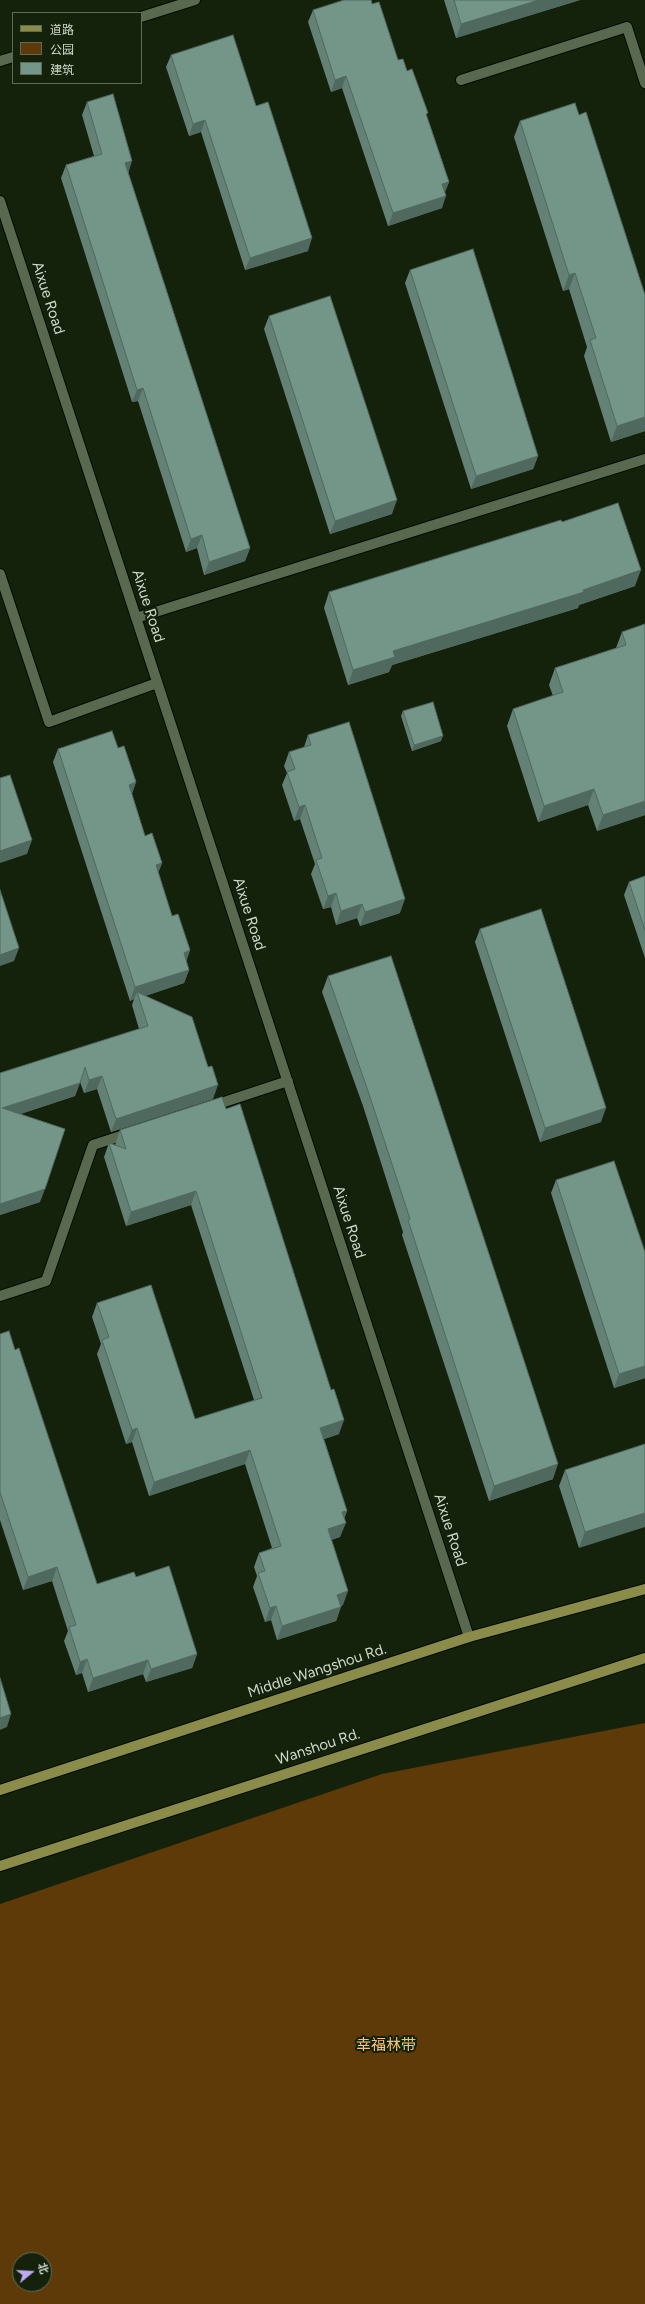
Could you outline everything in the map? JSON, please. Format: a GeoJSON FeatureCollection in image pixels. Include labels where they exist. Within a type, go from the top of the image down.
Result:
{"type":"FeatureCollection","features":[{"type":"Feature","properties":{"kind":"main road","name":"Middle Wangshou Rd."},"geometry":{"type":"LineString","coordinates":[[0,1790],[469,1637],[645,1589]]}},
{"type":"Feature","properties":{"kind":"main road","name":"Wanshou Rd."},"geometry":{"type":"LineString","coordinates":[[0,1866],[645,1658]]}},
{"type":"Feature","properties":{"kind":"street"},"geometry":{"type":"LineString","coordinates":[[142,17],[195,0]]}},
{"type":"Feature","properties":{"kind":"street"},"geometry":{"type":"LineString","coordinates":[[460,80],[627,27],[645,83]]}},
{"type":"Feature","properties":{"kind":"street"},"geometry":{"type":"LineString","coordinates":[[0,61],[12,57]]}},
{"type":"Feature","properties":{"kind":"street","name":"Aixue Road"},"geometry":{"type":"LineString","coordinates":[[0,201],[469,1637]]}},
{"type":"Feature","properties":{"kind":"street"},"geometry":{"type":"LineString","coordinates":[[136,618],[645,458]]}},
{"type":"Feature","properties":{"kind":"street"},"geometry":{"type":"LineString","coordinates":[[0,574],[49,722],[157,683]]}},
{"type":"Feature","properties":{"kind":"street"},"geometry":{"type":"LineString","coordinates":[[205,1108],[288,1081]]}},
{"type":"Feature","properties":{"kind":"street"},"geometry":{"type":"LineString","coordinates":[[0,1296],[46,1281],[93,1145],[138,1130]]}},
{"type":"Feature","properties":{"kind":"green space","name":"幸福林带"},"geometry":{"type":"Polygon","coordinates":[[[645,1723],[645,2304],[0,2304],[0,1904],[382,1774],[645,1723]]]}},
{"type":"Feature","properties":{"kind":"building"},"geometry":{"type":"Polygon","coordinates":[[[344,0],[371,0],[372,4],[379,2],[398,60],[403,59],[407,71],[412,69],[428,113],[426,114],[449,182],[442,184],[446,196],[393,213],[346,76],[335,80],[313,10],[344,0]]]}},
{"type":"Feature","properties":{"kind":"building"},"geometry":{"type":"Polygon","coordinates":[[[454,0],[539,0],[461,24],[454,0]]]}},
{"type":"Feature","properties":{"kind":"building"},"geometry":{"type":"Polygon","coordinates":[[[233,35],[256,106],[268,102],[312,238],[250,258],[205,120],[193,124],[171,55],[233,35]]]}},
{"type":"Feature","properties":{"kind":"building"},"geometry":{"type":"Polygon","coordinates":[[[113,94],[132,161],[125,163],[250,548],[209,562],[202,535],[191,539],[143,388],[137,390],[66,165],[102,154],[87,102],[113,94]]]}},
{"type":"Feature","properties":{"kind":"building"},"geometry":{"type":"Polygon","coordinates":[[[575,103],[579,115],[586,112],[645,295],[645,417],[617,426],[590,340],[596,338],[575,273],[569,275],[520,121],[575,103]]]}},
{"type":"Feature","properties":{"kind":"building"},"geometry":{"type":"Polygon","coordinates":[[[473,249],[538,456],[476,476],[410,270],[473,249]]]}},
{"type":"Feature","properties":{"kind":"building"},"geometry":{"type":"Polygon","coordinates":[[[330,296],[397,500],[335,521],[269,316],[330,296]]]}},
{"type":"Feature","properties":{"kind":"building"},"geometry":{"type":"Polygon","coordinates":[[[618,503],[641,570],[583,590],[584,592],[393,651],[395,657],[353,670],[329,592],[561,520],[562,522],[618,503]]]}},
{"type":"Feature","properties":{"kind":"building"},"geometry":{"type":"Polygon","coordinates":[[[645,624],[645,801],[603,815],[594,789],[544,806],[513,709],[563,692],[555,668],[626,645],[622,632],[645,624]]]}},
{"type":"Feature","properties":{"kind":"building"},"geometry":{"type":"Polygon","coordinates":[[[433,702],[443,736],[414,745],[403,711],[433,702]]]}},
{"type":"Feature","properties":{"kind":"building"},"geometry":{"type":"Polygon","coordinates":[[[349,722],[405,899],[365,912],[362,904],[341,911],[336,893],[328,896],[316,860],[322,858],[305,805],[299,807],[287,772],[295,769],[289,752],[311,745],[308,735],[349,722]]]}},
{"type":"Feature","properties":{"kind":"building"},"geometry":{"type":"Polygon","coordinates":[[[112,731],[118,748],[124,746],[136,782],[129,785],[145,836],[152,833],[162,863],[156,865],[172,916],[178,914],[190,950],[184,953],[189,970],[135,987],[58,749],[112,731]]]}},
{"type":"Feature","properties":{"kind":"building"},"geometry":{"type":"Polygon","coordinates":[[[10,775],[32,840],[0,851],[0,778],[10,775]]]}},
{"type":"Feature","properties":{"kind":"building"},"geometry":{"type":"Polygon","coordinates":[[[645,876],[645,930],[629,882],[645,876]]]}},
{"type":"Feature","properties":{"kind":"building"},"geometry":{"type":"Polygon","coordinates":[[[0,890],[19,948],[0,955],[0,890]]]}},
{"type":"Feature","properties":{"kind":"building"},"geometry":{"type":"Polygon","coordinates":[[[541,909],[606,1108],[545,1128],[480,929],[541,909]]]}},
{"type":"Feature","properties":{"kind":"building"},"geometry":{"type":"Polygon","coordinates":[[[391,956],[558,1464],[494,1486],[408,1220],[410,1219],[328,976],[391,956]]]}},
{"type":"Feature","properties":{"kind":"building"},"geometry":{"type":"Polygon","coordinates":[[[137,992],[192,1017],[208,1067],[212,1066],[218,1085],[116,1119],[102,1076],[89,1080],[85,1067],[80,1083],[2,1108],[65,1129],[45,1189],[0,1204],[0,1073],[148,1026],[137,992]]]}},
{"type":"Feature","properties":{"kind":"building"},"geometry":{"type":"Polygon","coordinates":[[[222,1097],[226,1109],[240,1104],[331,1390],[334,1389],[344,1420],[320,1428],[347,1511],[342,1512],[346,1523],[328,1529],[348,1591],[337,1595],[341,1607],[282,1626],[276,1606],[270,1608],[258,1573],[265,1571],[259,1553],[281,1546],[250,1450],[154,1482],[137,1428],[132,1430],[102,1340],[109,1337],[97,1303],[151,1285],[195,1419],[262,1398],[196,1191],[131,1212],[109,1143],[126,1149],[120,1130],[222,1097]]]}},
{"type":"Feature","properties":{"kind":"building"},"geometry":{"type":"Polygon","coordinates":[[[614,1161],[645,1252],[645,1366],[619,1374],[556,1180],[614,1161]]]}},
{"type":"Feature","properties":{"kind":"building"},"geometry":{"type":"Polygon","coordinates":[[[9,1331],[15,1350],[19,1348],[97,1584],[134,1572],[136,1577],[169,1566],[197,1654],[151,1669],[148,1660],[93,1678],[87,1659],[80,1662],[69,1627],[76,1625],[57,1567],[28,1577],[0,1492],[0,1334],[9,1331]]]}},
{"type":"Feature","properties":{"kind":"building"},"geometry":{"type":"Polygon","coordinates":[[[645,1444],[645,1513],[585,1532],[565,1470],[645,1444]]]}},
{"type":"Feature","properties":{"kind":"building"},"geometry":{"type":"Polygon","coordinates":[[[0,1678],[11,1714],[0,1718],[0,1678]]]}}]}
